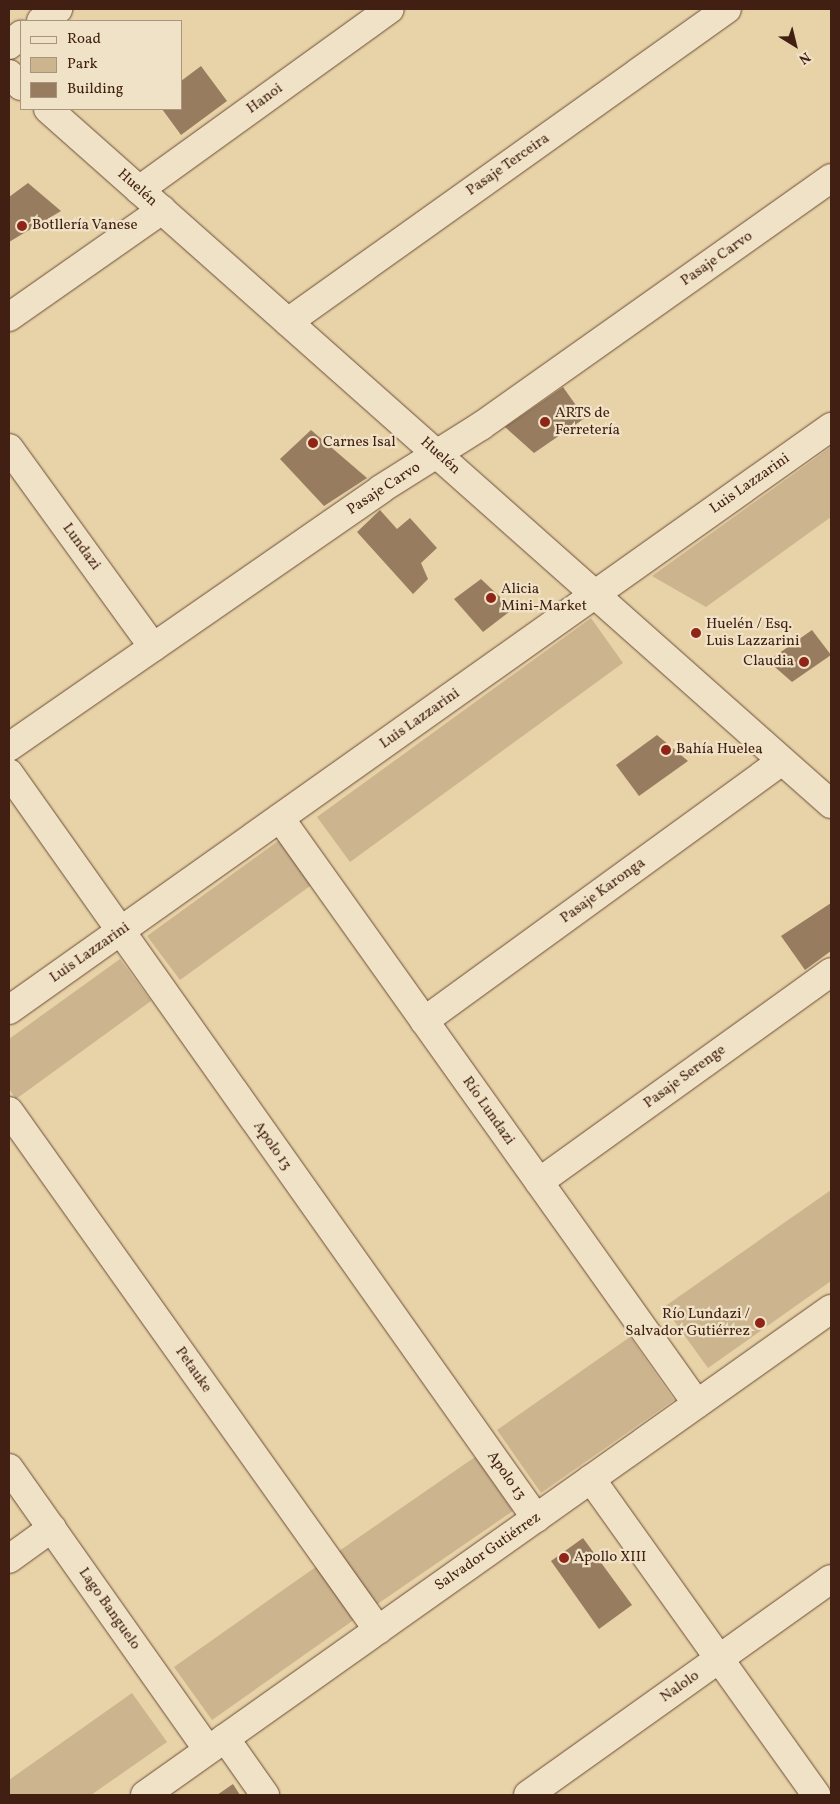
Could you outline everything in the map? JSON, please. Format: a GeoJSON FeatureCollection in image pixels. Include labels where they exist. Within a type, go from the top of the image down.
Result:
{"type":"FeatureCollection","features":[{"type":"Feature","properties":{"kind":"street"},"geometry":{"type":"LineString","coordinates":[[42,20],[58,9]]}},
{"type":"Feature","properties":{"kind":"street","name":"Hanoi"},"geometry":{"type":"LineString","coordinates":[[139,190],[390,9]]}},
{"type":"Feature","properties":{"kind":"street","name":"Pasaje Terceira"},"geometry":{"type":"LineString","coordinates":[[288,322],[728,9]]}},
{"type":"Feature","properties":{"kind":"street"},"geometry":{"type":"LineString","coordinates":[[9,44],[20,37]]}},
{"type":"Feature","properties":{"kind":"street","name":"Huelén"},"geometry":{"type":"LineString","coordinates":[[49,110],[831,804]]}},
{"type":"Feature","properties":{"kind":"street","name":"Pasaje Carvo"},"geometry":{"type":"LineString","coordinates":[[9,747],[381,489],[481,426],[831,178]]}},
{"type":"Feature","properties":{"kind":"street"},"geometry":{"type":"LineString","coordinates":[[9,317],[162,210]]}},
{"type":"Feature","properties":{"kind":"street","name":"Luis Lazzarini"},"geometry":{"type":"LineString","coordinates":[[9,1010],[831,427]]}},
{"type":"Feature","properties":{"kind":"street","name":"Lundazi"},"geometry":{"type":"LineString","coordinates":[[9,448],[153,647]]}},
{"type":"Feature","properties":{"kind":"street","name":"Pasaje Karonga"},"geometry":{"type":"LineString","coordinates":[[424,1021],[782,761]]}},
{"type":"Feature","properties":{"kind":"street","name":"Apolo 13"},"geometry":{"type":"LineString","coordinates":[[9,773],[536,1518]]}},
{"type":"Feature","properties":{"kind":"street","name":"Río Lundazi"},"geometry":{"type":"LineString","coordinates":[[280,818],[697,1404]]}},
{"type":"Feature","properties":{"kind":"street","name":"Pasaje Serenge"},"geometry":{"type":"LineString","coordinates":[[539,1182],[831,972]]}},
{"type":"Feature","properties":{"kind":"street","name":"Petauke"},"geometry":{"type":"LineString","coordinates":[[9,1111],[378,1630]]}},
{"type":"Feature","properties":{"kind":"street","name":"Salvador Gutiérrez"},"geometry":{"type":"LineString","coordinates":[[144,1795],[831,1309]]}},
{"type":"Feature","properties":{"kind":"street","name":"Lago Banguelo"},"geometry":{"type":"LineString","coordinates":[[9,1468],[52,1528],[217,1744],[265,1795]]}},
{"type":"Feature","properties":{"kind":"street"},"geometry":{"type":"LineString","coordinates":[[592,1479],[816,1795]]}},
{"type":"Feature","properties":{"kind":"street"},"geometry":{"type":"LineString","coordinates":[[9,1559],[52,1528]]}},
{"type":"Feature","properties":{"kind":"street","name":"Nalolo"},"geometry":{"type":"LineString","coordinates":[[528,1795],[831,1580]]}},
{"type":"Feature","properties":{"kind":"green space"},"geometry":{"type":"Polygon","coordinates":[[[831,447],[831,517],[706,607],[652,576],[831,447]]]}},
{"type":"Feature","properties":{"kind":"green space"},"geometry":{"type":"Polygon","coordinates":[[[591,618],[623,663],[350,862],[317,817],[591,618]]]}},
{"type":"Feature","properties":{"kind":"green space"},"geometry":{"type":"Polygon","coordinates":[[[285,836],[317,881],[180,980],[147,936],[285,836]]]}},
{"type":"Feature","properties":{"kind":"green space"},"geometry":{"type":"Polygon","coordinates":[[[120,959],[151,1001],[16,1099],[9,1089],[9,1039],[120,959]]]}},
{"type":"Feature","properties":{"kind":"green space"},"geometry":{"type":"Polygon","coordinates":[[[831,1190],[831,1281],[708,1368],[664,1307],[831,1190]]]}},
{"type":"Feature","properties":{"kind":"green space"},"geometry":{"type":"Polygon","coordinates":[[[630,1337],[674,1400],[541,1493],[497,1430],[630,1337]]]}},
{"type":"Feature","properties":{"kind":"green space"},"geometry":{"type":"Polygon","coordinates":[[[475,1457],[513,1511],[376,1605],[339,1551],[475,1457]]]}},
{"type":"Feature","properties":{"kind":"green space"},"geometry":{"type":"Polygon","coordinates":[[[320,1564],[358,1617],[212,1720],[174,1667],[320,1564]]]}},
{"type":"Feature","properties":{"kind":"green space"},"geometry":{"type":"Polygon","coordinates":[[[132,1693],[167,1742],[91,1795],[9,1795],[9,1780],[132,1693]]]}},
{"type":"Feature","properties":{"kind":"building"},"geometry":{"type":"Polygon","coordinates":[[[201,66],[227,101],[181,135],[163,110],[182,110],[182,80],[201,66]]]}},
{"type":"Feature","properties":{"kind":"building","name":"Botllería Vanese"},"geometry":{"type":"Polygon","coordinates":[[[28,183],[61,211],[9,242],[9,197],[28,183]]]}},
{"type":"Feature","properties":{"kind":"building","name":"ARTS de Ferretería"},"geometry":{"type":"Polygon","coordinates":[[[563,387],[585,418],[534,453],[505,427],[563,387]]]}},
{"type":"Feature","properties":{"kind":"building"},"geometry":{"type":"Polygon","coordinates":[[[311,430],[367,478],[324,506],[280,459],[311,430]]]}},
{"type":"Feature","properties":{"kind":"building"},"geometry":{"type":"Polygon","coordinates":[[[380,510],[397,529],[410,518],[437,548],[421,563],[428,579],[413,594],[357,532],[380,510]]]}},
{"type":"Feature","properties":{"kind":"building"},"geometry":{"type":"Polygon","coordinates":[[[481,579],[513,609],[483,632],[454,599],[481,579]]]}},
{"type":"Feature","properties":{"kind":"building"},"geometry":{"type":"Polygon","coordinates":[[[812,630],[831,655],[792,682],[768,661],[812,630]]]}},
{"type":"Feature","properties":{"kind":"building"},"geometry":{"type":"Polygon","coordinates":[[[657,735],[688,761],[639,796],[616,765],[657,735]]]}},
{"type":"Feature","properties":{"kind":"building"},"geometry":{"type":"Polygon","coordinates":[[[831,903],[831,951],[805,970],[781,936],[831,903]]]}},
{"type":"Feature","properties":{"kind":"building"},"geometry":{"type":"Polygon","coordinates":[[[583,1538],[632,1605],[599,1629],[551,1561],[583,1538]]]}},
{"type":"Feature","properties":{"kind":"building"},"geometry":{"type":"Polygon","coordinates":[[[233,1784],[240,1795],[217,1795],[233,1784]]]}},
{"type":"Feature","properties":{"kind":"place","name":"Botllería Vanese"},"geometry":{"type":"Point","coordinates":[22,226]}},
{"type":"Feature","properties":{"kind":"place","name":"ARTS de Ferretería"},"geometry":{"type":"Point","coordinates":[545,422]}},
{"type":"Feature","properties":{"kind":"place","name":"Carnes Isal"},"geometry":{"type":"Point","coordinates":[313,443]}},
{"type":"Feature","properties":{"kind":"place","name":"Alicia Mini-Market"},"geometry":{"type":"Point","coordinates":[491,598]}},
{"type":"Feature","properties":{"kind":"place","name":"Huelén / Esq. Luis Lazzarini"},"geometry":{"type":"Point","coordinates":[696,633]}},
{"type":"Feature","properties":{"kind":"place","name":"Claudia"},"geometry":{"type":"Point","coordinates":[804,662]}},
{"type":"Feature","properties":{"kind":"place","name":"Bahía Huelea"},"geometry":{"type":"Point","coordinates":[666,750]}},
{"type":"Feature","properties":{"kind":"place","name":"Río Lundazi / Salvador Gutiérrez"},"geometry":{"type":"Point","coordinates":[760,1323]}},
{"type":"Feature","properties":{"kind":"place","name":"Apollo XIII"},"geometry":{"type":"Point","coordinates":[564,1558]}}]}
